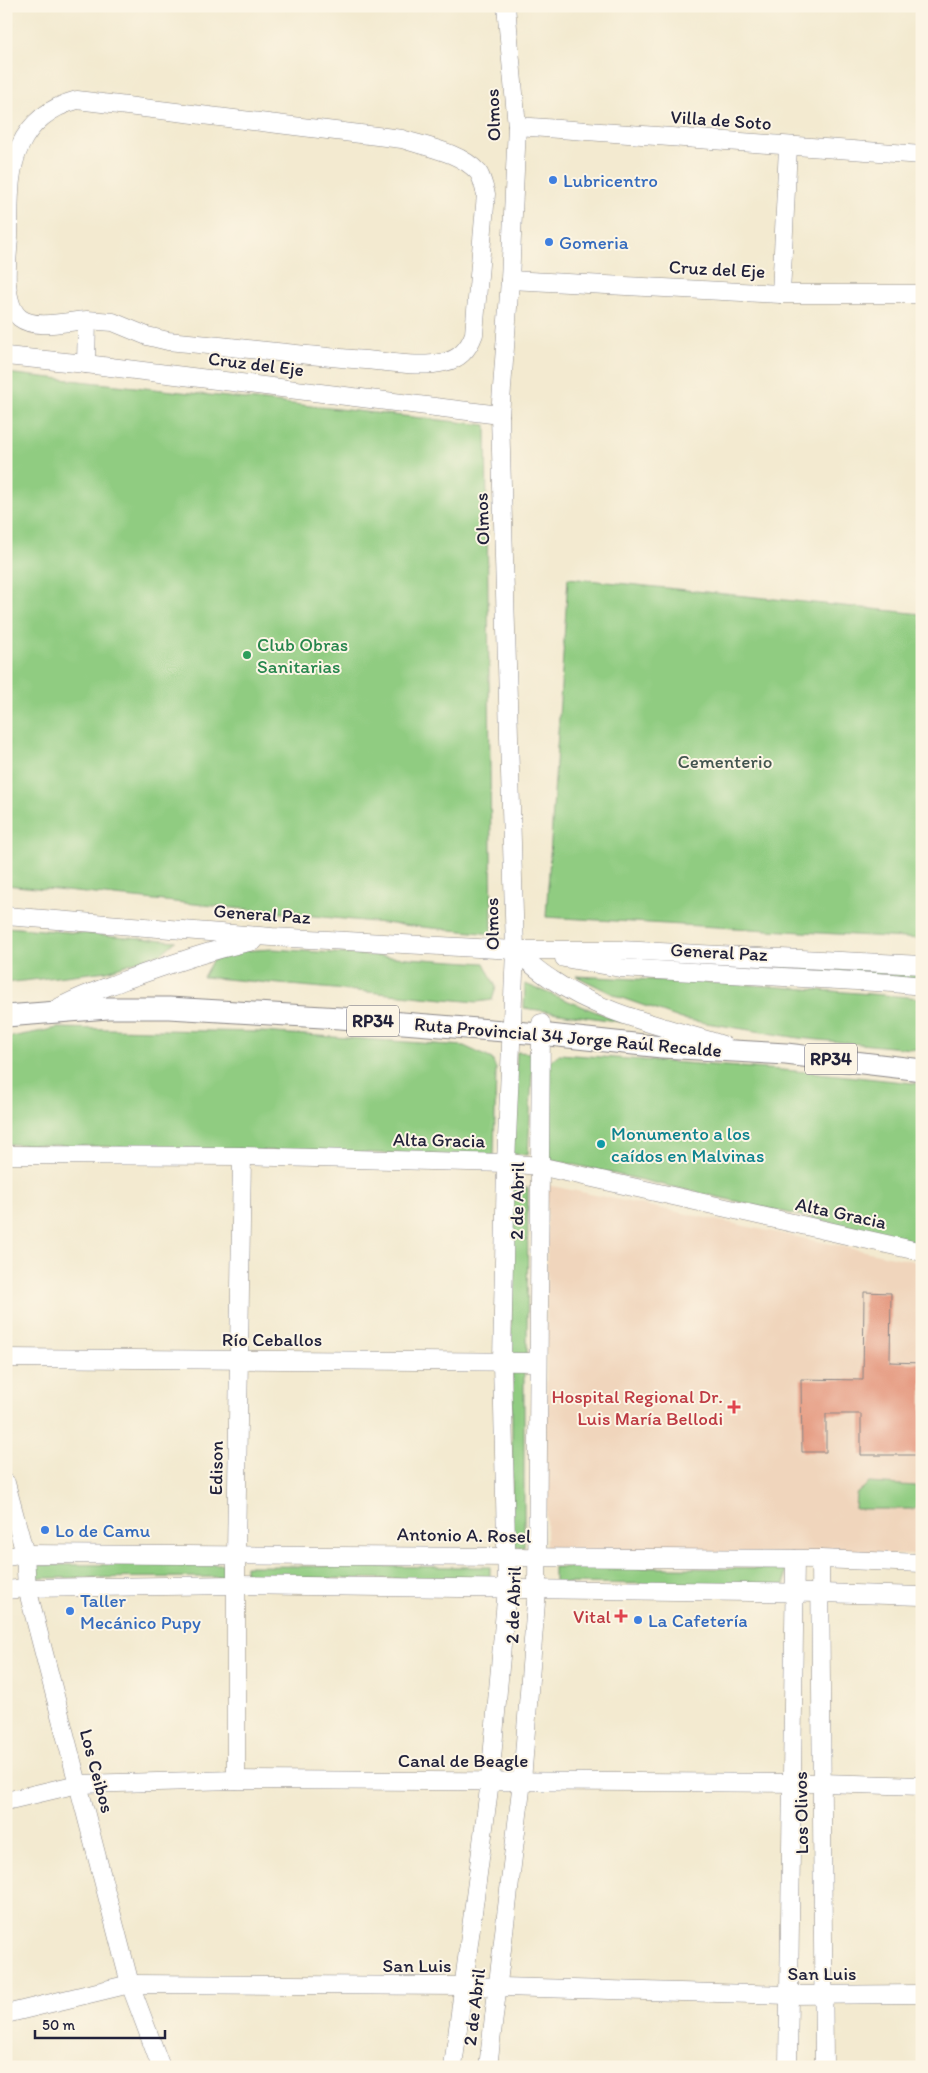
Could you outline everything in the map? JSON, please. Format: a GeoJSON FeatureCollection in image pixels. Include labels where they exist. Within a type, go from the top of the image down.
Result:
{"type":"FeatureCollection","features":[{"type":"Feature","properties":{"kind":"main road","name":"Ruta Provincial 34 Jorge Raúl Recalde"},"geometry":{"type":"LineString","coordinates":[[6,1006],[69,1001],[170,997],[513,1027],[663,1037],[740,1051],[813,1057],[922,1070]]}},
{"type":"Feature","properties":{"kind":"main road","name":"Ruta Provincial 34 Jorge Raúl Recalde"},"geometry":{"type":"LineString","coordinates":[[6,1016],[108,1008],[168,1008],[513,1027]]}},
{"type":"Feature","properties":{"kind":"street","name":"Olmos"},"geometry":{"type":"LineString","coordinates":[[506,6],[517,126],[510,280],[500,416],[515,950],[513,1027]]}},
{"type":"Feature","properties":{"kind":"street"},"geometry":{"type":"LineString","coordinates":[[77,100],[402,138],[447,154],[466,163],[479,173],[486,194],[474,334],[470,344],[461,355],[446,362],[424,364],[394,362],[168,341],[147,336],[113,322],[87,320],[41,326],[20,318],[12,306],[7,284],[12,171],[19,147],[29,131],[46,113],[62,104],[77,100]]}},
{"type":"Feature","properties":{"kind":"street","name":"Villa de Soto"},"geometry":{"type":"LineString","coordinates":[[517,126],[922,156]]}},
{"type":"Feature","properties":{"kind":"street"},"geometry":{"type":"LineString","coordinates":[[781,294],[788,147]]}},
{"type":"Feature","properties":{"kind":"street","name":"Cruz del Eje"},"geometry":{"type":"LineString","coordinates":[[510,280],[781,294],[922,294]]}},
{"type":"Feature","properties":{"kind":"street"},"geometry":{"type":"LineString","coordinates":[[86,364],[87,320]]}},
{"type":"Feature","properties":{"kind":"street","name":"Cruz del Eje"},"geometry":{"type":"LineString","coordinates":[[6,356],[86,364],[500,416]]}},
{"type":"Feature","properties":{"kind":"street","name":"General Paz"},"geometry":{"type":"LineString","coordinates":[[6,916],[272,937],[515,950],[620,950],[922,965]]}},
{"type":"Feature","properties":{"kind":"street"},"geometry":{"type":"LineString","coordinates":[[50,1012],[69,1001],[212,950],[272,937]]}},
{"type":"Feature","properties":{"kind":"street"},"geometry":{"type":"LineString","coordinates":[[515,950],[550,979],[577,994],[614,1010],[740,1051]]}},
{"type":"Feature","properties":{"kind":"street","name":"General Paz"},"geometry":{"type":"LineString","coordinates":[[515,950],[620,968],[922,986]]}},
{"type":"Feature","properties":{"kind":"street","name":"2 de Abril"},"geometry":{"type":"LineString","coordinates":[[453,2067],[490,1781],[506,1588],[502,1361],[506,1163],[513,1027]]}},
{"type":"Feature","properties":{"kind":"street","name":"2 de Abril"},"geometry":{"type":"LineString","coordinates":[[488,2067],[522,1781],[537,1589],[540,1029]]}},
{"type":"Feature","properties":{"kind":"street","name":"Alta Gracia"},"geometry":{"type":"LineString","coordinates":[[6,1155],[242,1156],[506,1163],[539,1166],[922,1252]]}},
{"type":"Feature","properties":{"kind":"street","name":"Edison"},"geometry":{"type":"LineString","coordinates":[[236,1780],[236,1555],[242,1156]]}},
{"type":"Feature","properties":{"kind":"street","name":"Río Ceballos"},"geometry":{"type":"LineString","coordinates":[[6,1358],[537,1362]]}},
{"type":"Feature","properties":{"kind":"street","name":"Los Ceibos"},"geometry":{"type":"LineString","coordinates":[[6,1483],[25,1554],[27,1588],[130,1984],[161,2067]]}},
{"type":"Feature","properties":{"kind":"street","name":"Antonio A. Rosel"},"geometry":{"type":"LineString","coordinates":[[6,1557],[25,1554],[506,1556],[820,1559],[922,1562]]}},
{"type":"Feature","properties":{"kind":"street","name":"Los Olivos"},"geometry":{"type":"LineString","coordinates":[[788,2067],[795,1559]]}},
{"type":"Feature","properties":{"kind":"street","name":"Los Olivos"},"geometry":{"type":"LineString","coordinates":[[820,1559],[824,2067]]}},
{"type":"Feature","properties":{"kind":"street"},"geometry":{"type":"LineString","coordinates":[[6,1590],[27,1588],[236,1585],[922,1596]]}},
{"type":"Feature","properties":{"kind":"street","name":"Canal de Beagle"},"geometry":{"type":"LineString","coordinates":[[6,1801],[78,1784],[236,1780],[822,1783],[922,1786]]}},
{"type":"Feature","properties":{"kind":"street","name":"San Luis"},"geometry":{"type":"LineString","coordinates":[[6,2014],[130,1984],[462,1986],[788,1995],[922,1994]]}},
{"type":"Feature","properties":{"kind":"shaded area","name":"Hospital Regional Dr. Luis María Bellodi"},"geometry":{"type":"Polygon","coordinates":[[[547,1185],[922,1263],[922,1555],[546,1551],[547,1185]]]}},
{"type":"Feature","properties":{"kind":"green space","name":"Club Obras Sanitarias"},"geometry":{"type":"Polygon","coordinates":[[[6,373],[486,425],[492,934],[6,885],[6,373]]]}},
{"type":"Feature","properties":{"kind":"green space","name":"Cementerio"},"geometry":{"type":"Polygon","coordinates":[[[568,578],[922,614],[922,939],[546,917],[568,578]]]}},
{"type":"Feature","properties":{"kind":"green space"},"geometry":{"type":"Polygon","coordinates":[[[6,927],[176,941],[162,953],[107,971],[6,983],[6,927]]]}},
{"type":"Feature","properties":{"kind":"green space"},"geometry":{"type":"Polygon","coordinates":[[[273,949],[484,963],[496,987],[492,1000],[477,1002],[203,977],[212,961],[240,951],[273,949]]]}},
{"type":"Feature","properties":{"kind":"green space"},"geometry":{"type":"Polygon","coordinates":[[[689,958],[922,971],[922,981],[689,965],[689,958]]]}},
{"type":"Feature","properties":{"kind":"green space"},"geometry":{"type":"Polygon","coordinates":[[[576,976],[754,985],[922,998],[922,1050],[799,1038],[682,1019],[619,997],[576,976]]]}},
{"type":"Feature","properties":{"kind":"green space"},"geometry":{"type":"Polygon","coordinates":[[[525,984],[622,1022],[524,1008],[525,984]]]}},
{"type":"Feature","properties":{"kind":"green space"},"geometry":{"type":"Polygon","coordinates":[[[58,1028],[261,1032],[464,1046],[492,1059],[496,1069],[494,1156],[6,1144],[6,1038],[58,1028]]]}},
{"type":"Feature","properties":{"kind":"green space"},"geometry":{"type":"Polygon","coordinates":[[[517,1052],[533,1053],[528,1155],[512,1154],[517,1052]]]}},
{"type":"Feature","properties":{"kind":"green space"},"geometry":{"type":"Polygon","coordinates":[[[559,1054],[809,1072],[922,1084],[922,1243],[553,1160],[546,1154],[549,1063],[559,1054]]]}},
{"type":"Feature","properties":{"kind":"green space"},"geometry":{"type":"Polygon","coordinates":[[[512,1188],[528,1188],[527,1355],[511,1355],[512,1188]]]}},
{"type":"Feature","properties":{"kind":"green space"},"geometry":{"type":"Polygon","coordinates":[[[512,1371],[524,1371],[524,1547],[512,1547],[512,1371]]]}},
{"type":"Feature","properties":{"kind":"green space"},"geometry":{"type":"Polygon","coordinates":[[[869,1483],[916,1486],[922,1490],[922,1503],[915,1509],[855,1509],[856,1494],[869,1483]]]}},
{"type":"Feature","properties":{"kind":"green space"},"geometry":{"type":"Polygon","coordinates":[[[224,1564],[224,1577],[37,1578],[37,1565],[224,1564]]]}},
{"type":"Feature","properties":{"kind":"green space"},"geometry":{"type":"Polygon","coordinates":[[[245,1566],[490,1567],[490,1579],[245,1578],[245,1566]]]}},
{"type":"Feature","properties":{"kind":"green space"},"geometry":{"type":"Polygon","coordinates":[[[554,1567],[785,1569],[785,1585],[554,1583],[554,1567]]]}},
{"type":"Feature","properties":{"kind":"building"},"geometry":{"type":"Polygon","coordinates":[[[864,1292],[891,1293],[890,1362],[922,1363],[922,1455],[861,1455],[861,1414],[826,1414],[826,1452],[802,1452],[801,1379],[863,1380],[864,1292]]]}},
{"type":"Feature","properties":{"kind":"place","name":"Lubricentro"},"geometry":{"type":"Point","coordinates":[553,180]}},
{"type":"Feature","properties":{"kind":"place","name":"Gomeria"},"geometry":{"type":"Point","coordinates":[549,242]}},
{"type":"Feature","properties":{"kind":"place","name":"Club Obras Sanitarias"},"geometry":{"type":"Point","coordinates":[247,655]}},
{"type":"Feature","properties":{"kind":"place","name":"Monumento a los caídos en Malvinas"},"geometry":{"type":"Point","coordinates":[601,1144]}},
{"type":"Feature","properties":{"kind":"place","name":"Hospital Regional Dr. Luis María Bellodi"},"geometry":{"type":"Point","coordinates":[734,1407]}},
{"type":"Feature","properties":{"kind":"place","name":"Lo de Camu"},"geometry":{"type":"Point","coordinates":[45,1530]}},
{"type":"Feature","properties":{"kind":"place","name":"Taller Mecánico Pupy"},"geometry":{"type":"Point","coordinates":[70,1611]}},
{"type":"Feature","properties":{"kind":"place","name":"Vital"},"geometry":{"type":"Point","coordinates":[621,1616]}},
{"type":"Feature","properties":{"kind":"place","name":"La Cafetería"},"geometry":{"type":"Point","coordinates":[638,1620]}}]}
